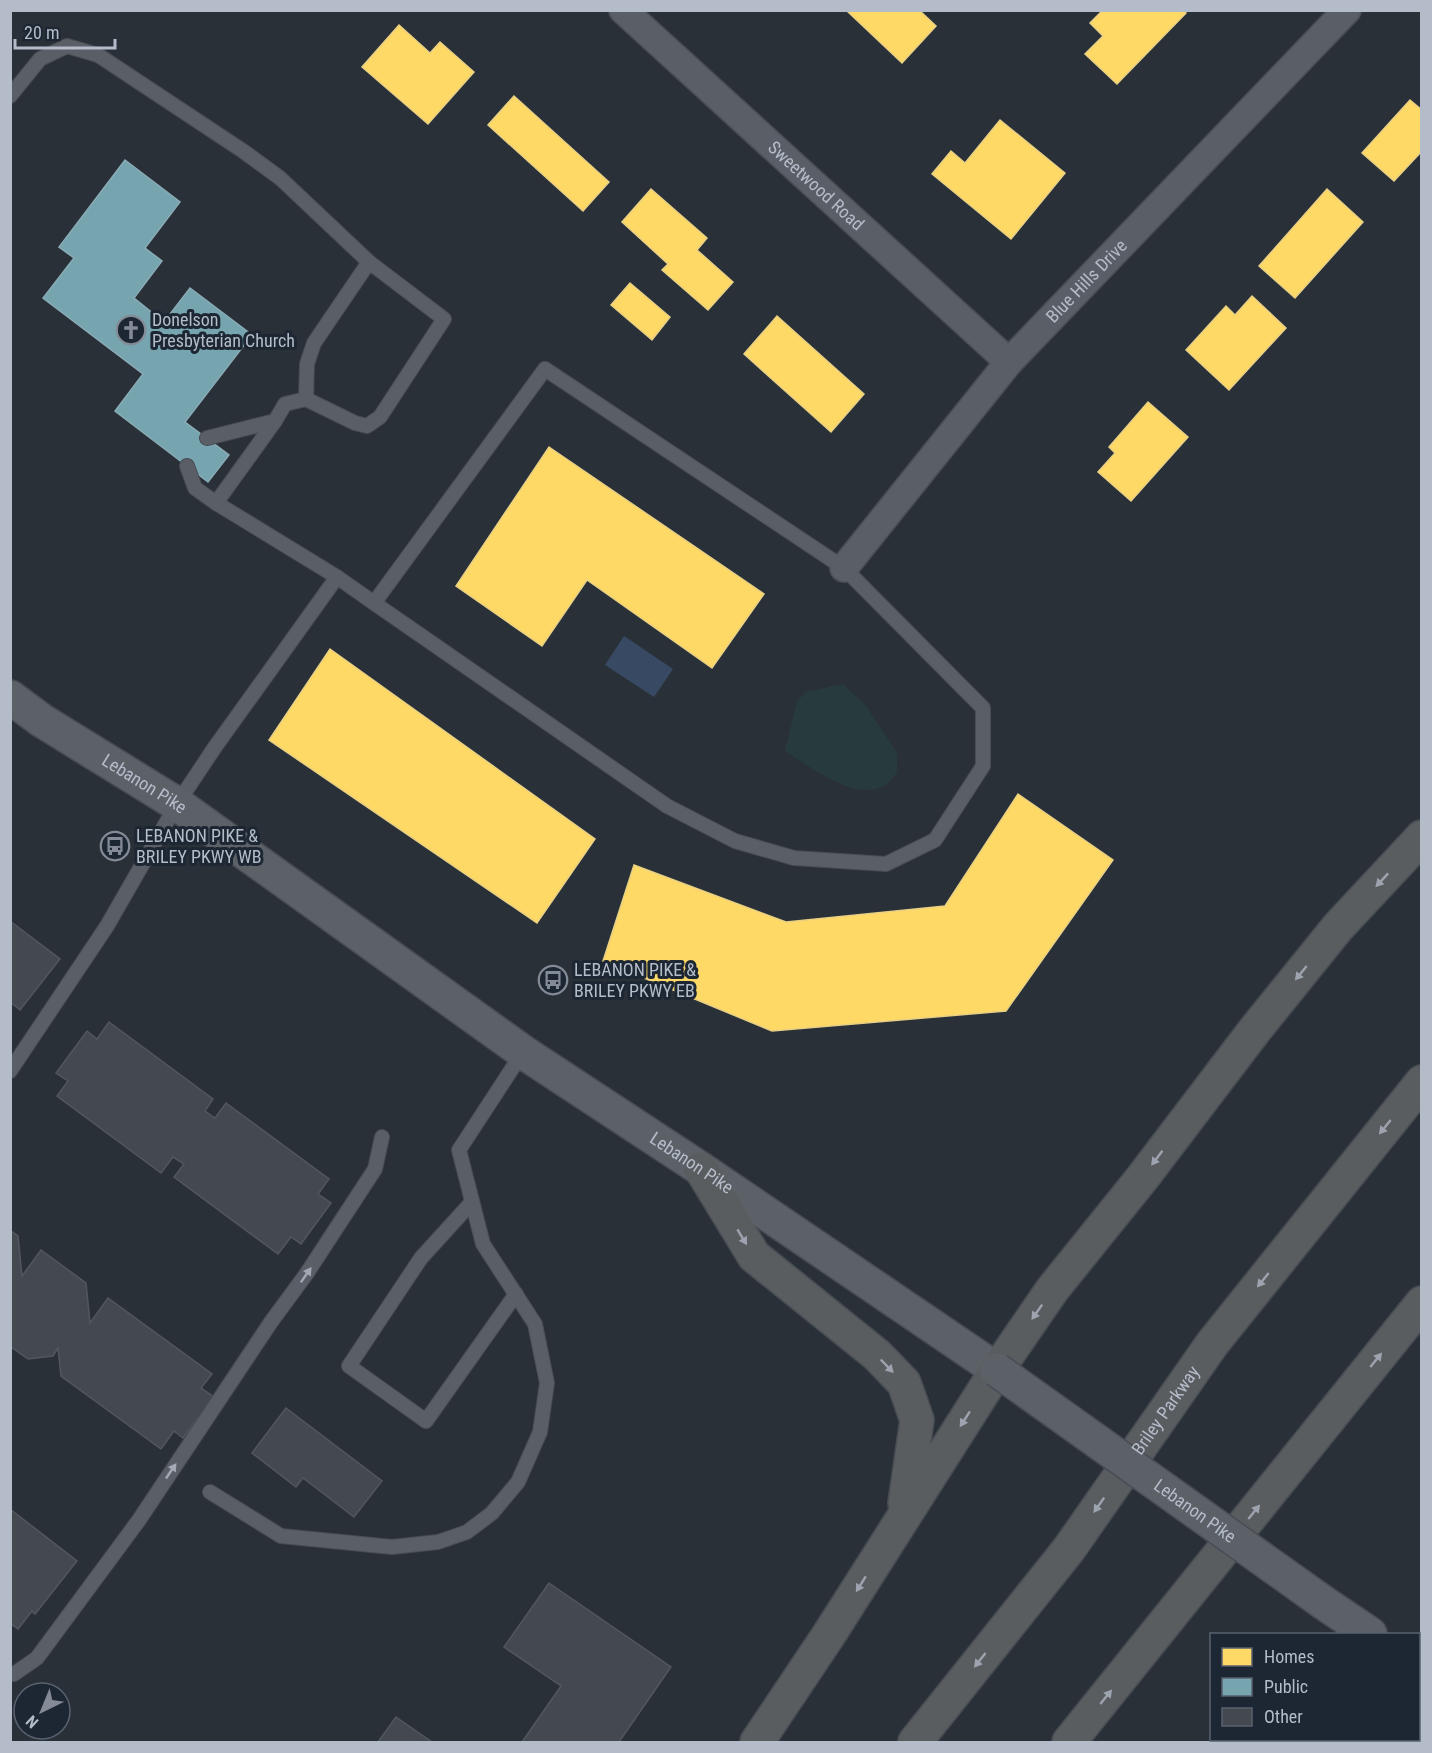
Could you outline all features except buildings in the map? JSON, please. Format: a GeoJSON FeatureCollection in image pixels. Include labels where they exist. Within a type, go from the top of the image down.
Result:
{"type":"FeatureCollection","features":[{"type":"Feature","properties":{"kind":"highway"},"geometry":{"type":"LineString","coordinates":[[757,1743],[830,1634],[997,1370],[1052,1290],[1338,927],[1422,837]]}},
{"type":"Feature","properties":{"kind":"highway","name":"Briley Parkway"},"geometry":{"type":"LineString","coordinates":[[915,1743],[1069,1549],[1212,1344],[1422,1082]]}},
{"type":"Feature","properties":{"kind":"highway"},"geometry":{"type":"LineString","coordinates":[[701,1169],[754,1256],[877,1355],[904,1383],[917,1420],[903,1516]]}},
{"type":"Feature","properties":{"kind":"highway"},"geometry":{"type":"LineString","coordinates":[[1069,1743],[1422,1303]]}},
{"type":"Feature","properties":{"kind":"main road","name":"Lebanon Pike"},"geometry":{"type":"LineString","coordinates":[[12,702],[177,804],[523,1052],[701,1169],[997,1370],[1367,1633]]}},
{"type":"Feature","properties":{"kind":"street","name":"Sweetwood Road"},"geometry":{"type":"LineString","coordinates":[[623,10],[1009,362]]}},
{"type":"Feature","properties":{"kind":"street","name":"Blue Hills Drive"},"geometry":{"type":"LineString","coordinates":[[844,568],[1009,362],[1347,10]]}},
{"type":"Feature","properties":{"kind":"lane"},"geometry":{"type":"LineString","coordinates":[[10,96],[40,59],[68,46],[98,55],[280,178],[369,262],[444,319],[380,417],[367,426],[355,423],[306,399],[285,404],[216,503]]}},
{"type":"Feature","properties":{"kind":"lane"},"geometry":{"type":"LineString","coordinates":[[306,399],[307,364],[314,343],[369,262]]}},
{"type":"Feature","properties":{"kind":"lane"},"geometry":{"type":"LineString","coordinates":[[187,466],[195,488],[216,503],[337,577],[374,603],[667,806],[735,840],[794,858],[886,864],[935,840],[983,766],[982,708],[844,568],[545,369],[374,603]]}},
{"type":"Feature","properties":{"kind":"lane"},"geometry":{"type":"LineString","coordinates":[[207,438],[275,421]]}},
{"type":"Feature","properties":{"kind":"lane"},"geometry":{"type":"LineString","coordinates":[[10,1071],[107,926],[177,804],[337,577]]}},
{"type":"Feature","properties":{"kind":"lane"},"geometry":{"type":"LineString","coordinates":[[210,1492],[281,1536],[392,1547],[438,1542],[467,1532],[492,1513],[519,1482],[540,1432],[547,1383],[535,1324],[483,1244],[459,1150],[523,1052]]}},
{"type":"Feature","properties":{"kind":"lane"},"geometry":{"type":"LineString","coordinates":[[10,1674],[14,1674],[37,1658],[139,1520],[271,1322],[308,1273],[375,1169],[382,1137]]}},
{"type":"Feature","properties":{"kind":"lane"},"geometry":{"type":"LineString","coordinates":[[472,1202],[421,1258],[349,1366],[426,1421],[516,1294]]}},
{"type":"Feature","properties":{"kind":"green space"},"geometry":{"type":"Polygon","coordinates":[[[843,684],[866,706],[897,753],[897,772],[884,786],[872,790],[860,790],[846,786],[785,751],[797,701],[806,692],[843,684]]]}},
{"type":"Feature","properties":{"kind":"water"},"geometry":{"type":"Polygon","coordinates":[[[624,636],[673,669],[654,697],[605,665],[624,636]]]}},
{"type":"Feature","properties":{"kind":"place","name":"Donelson Presbyterian Church"},"geometry":{"type":"Point","coordinates":[131,330]}},
{"type":"Feature","properties":{"kind":"place","name":"LEBANON PIKE & BRILEY PKWY WB"},"geometry":{"type":"Point","coordinates":[115,846]}},
{"type":"Feature","properties":{"kind":"place","name":"LEBANON PIKE & BRILEY PKWY EB"},"geometry":{"type":"Point","coordinates":[553,980]}}]}
